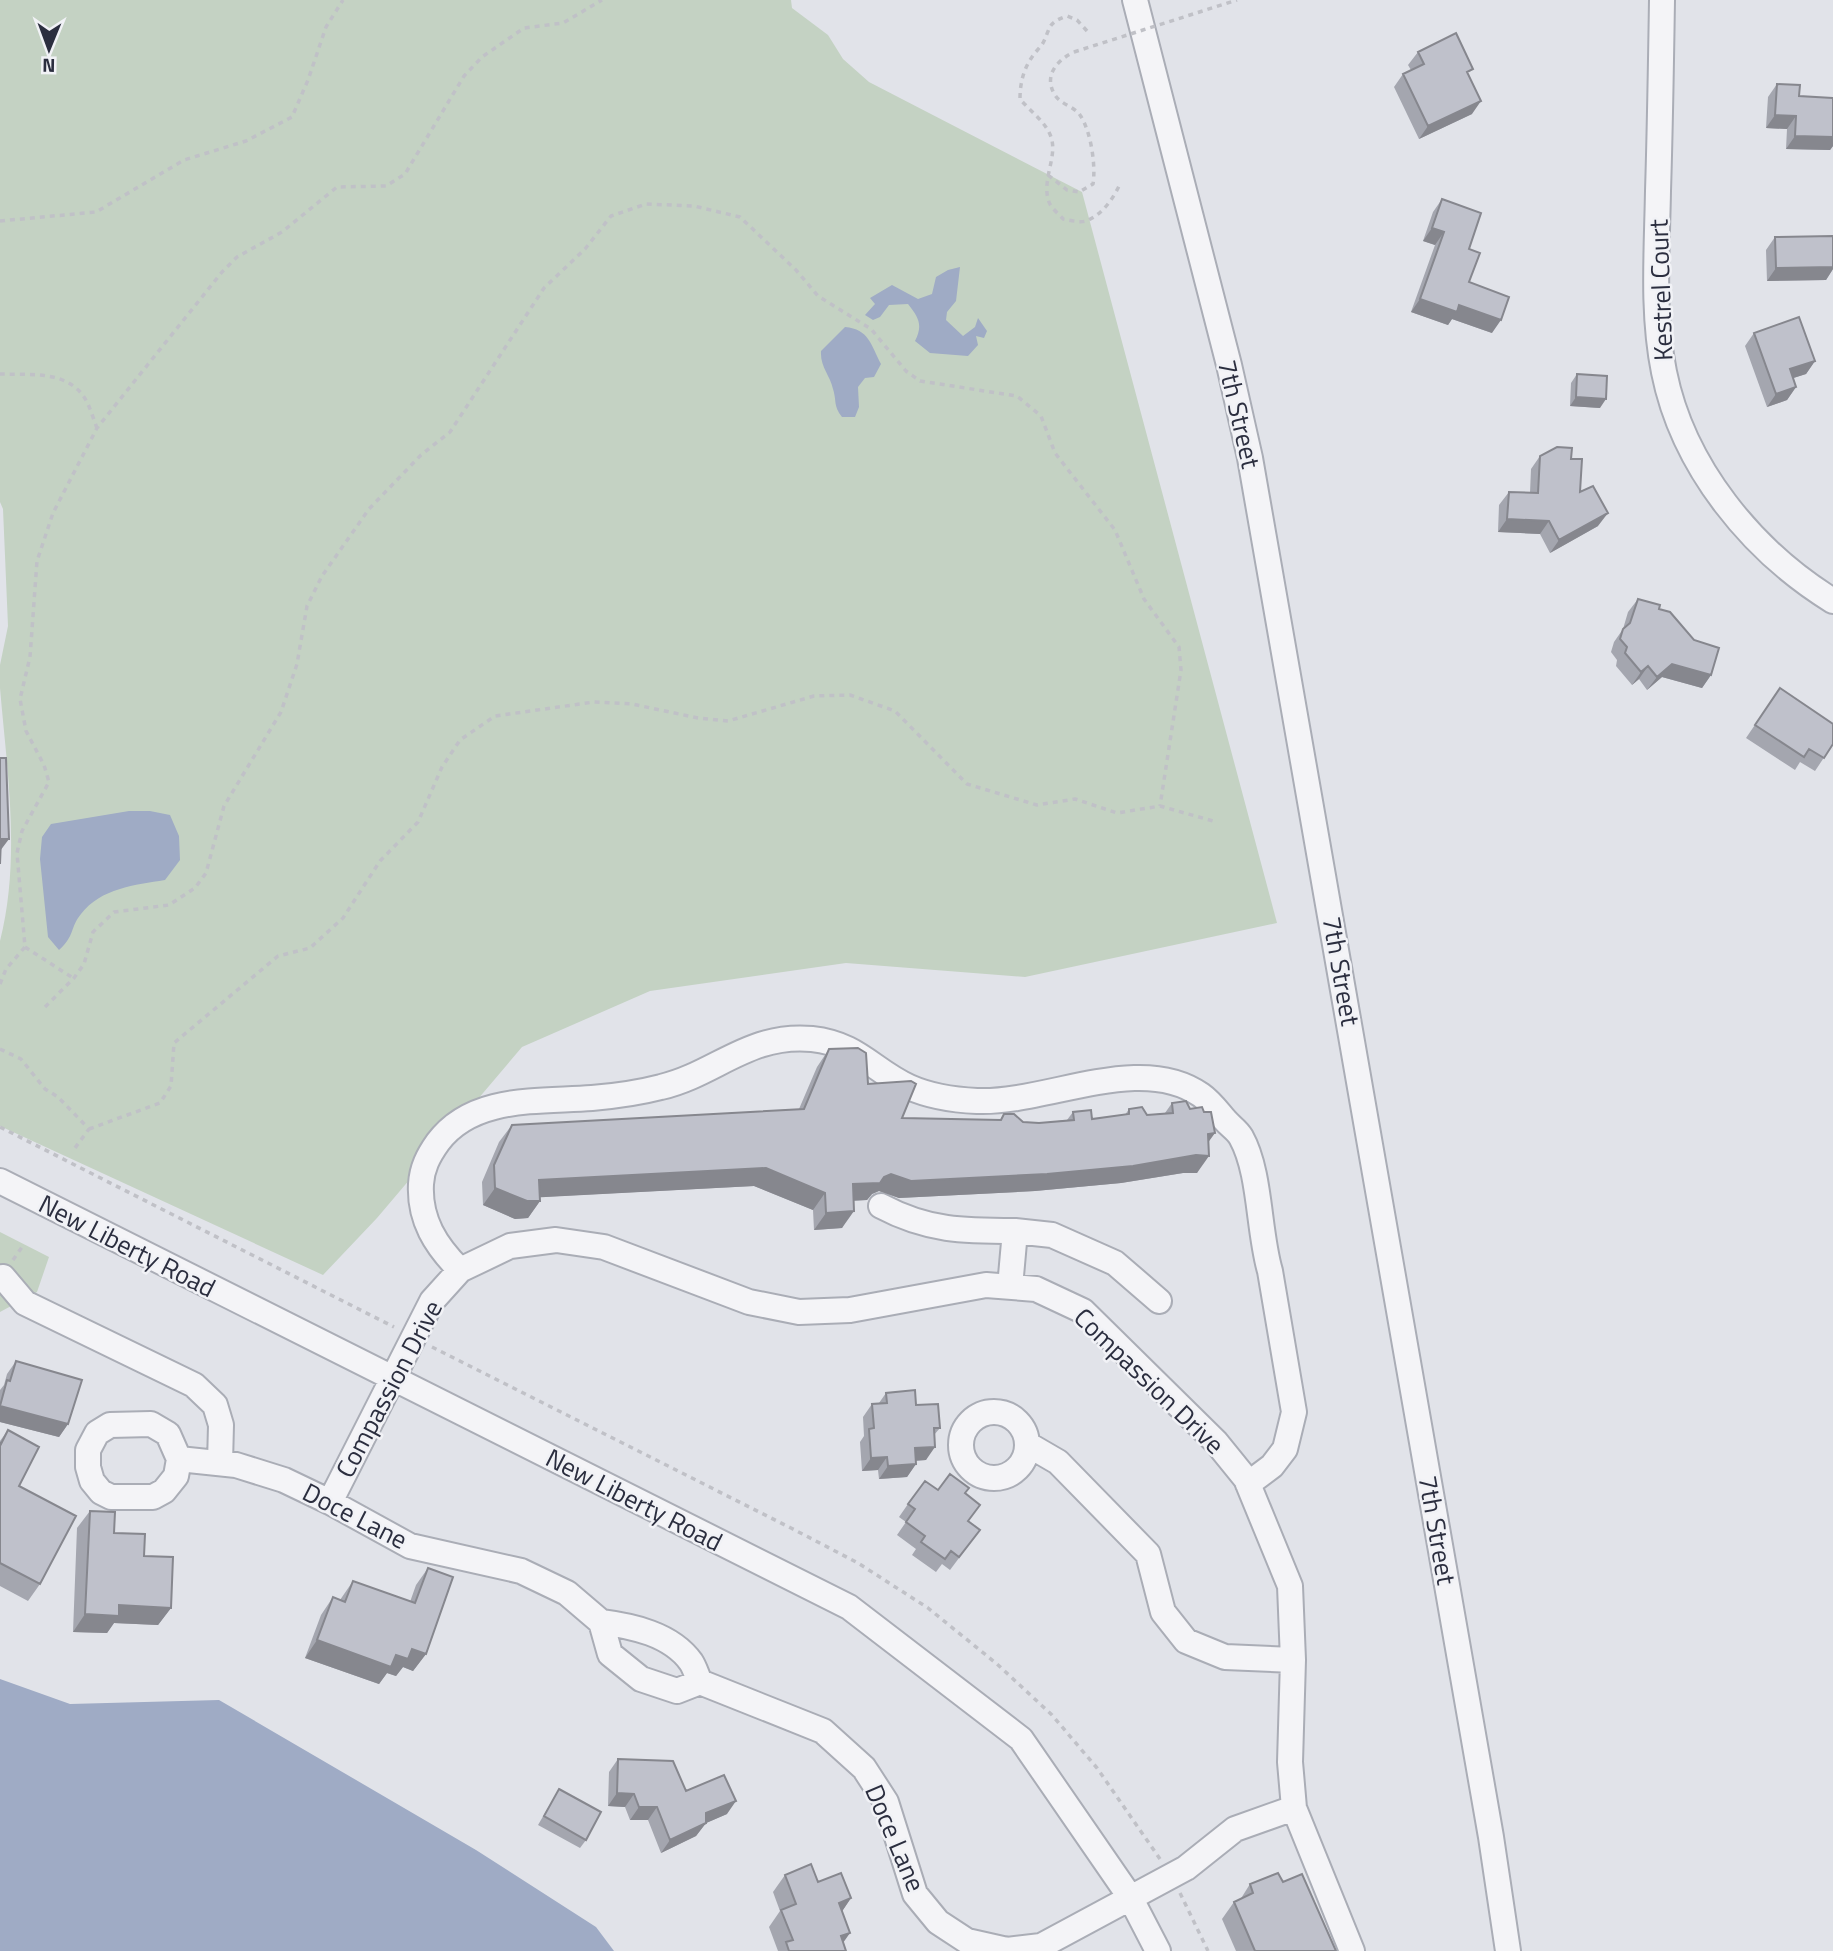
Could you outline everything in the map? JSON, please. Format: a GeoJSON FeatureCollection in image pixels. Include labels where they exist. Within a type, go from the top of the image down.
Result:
{"type":"FeatureCollection","features":[{"type":"Feature","properties":{"kind":"street","name":"7th Street"},"geometry":{"type":"LineString","coordinates":[[1135,0],[1229,365],[1250,458],[1491,1837],[1508,1951]]}},
{"type":"Feature","properties":{"kind":"street","name":"Kestrel Court"},"geometry":{"type":"LineString","coordinates":[[1662,0],[1657,311],[1664,371],[1672,401],[1702,469],[1725,503],[1752,536],[1803,580],[1833,601]]}},
{"type":"Feature","properties":{"kind":"street"},"geometry":{"type":"LineString","coordinates":[[460,1270],[437,1247],[429,1231],[421,1194],[422,1177],[431,1151],[446,1131],[459,1121],[492,1107],[533,1101],[614,1096],[658,1088],[706,1069],[748,1047],[779,1040],[812,1039],[850,1048],[909,1087],[979,1101],[1016,1098],[1132,1078],[1166,1079],[1202,1095],[1240,1134],[1250,1158],[1264,1252],[1270,1271],[1294,1412],[1285,1449],[1272,1466],[1248,1485]]}},
{"type":"Feature","properties":{"kind":"street","name":"New Liberty Road"},"geometry":{"type":"LineString","coordinates":[[0,1181],[849,1607],[1021,1739],[1130,1897],[1158,1951]]}},
{"type":"Feature","properties":{"kind":"street"},"geometry":{"type":"LineString","coordinates":[[881,1206],[926,1226],[1052,1235],[1115,1263],[1158,1301]]}},
{"type":"Feature","properties":{"kind":"street"},"geometry":{"type":"LineString","coordinates":[[1010,1287],[1015,1231]]}},
{"type":"Feature","properties":{"kind":"street","name":"Compassion Drive"},"geometry":{"type":"LineString","coordinates":[[330,1502],[432,1301],[460,1270],[510,1247],[556,1240],[604,1248],[749,1301],[799,1312],[850,1310],[986,1285],[1036,1290],[1083,1311],[1216,1442],[1248,1485],[1290,1586],[1293,1660],[1290,1762],[1294,1808],[1352,1951]]}},
{"type":"Feature","properties":{"kind":"street"},"geometry":{"type":"LineString","coordinates":[[3,1277],[25,1303],[194,1385],[215,1405],[221,1425],[220,1463]]}},
{"type":"Feature","properties":{"kind":"street"},"geometry":{"type":"LineString","coordinates":[[1027,1444],[1058,1462],[1148,1554],[1163,1612],[1186,1641],[1225,1657],[1293,1660]]}},
{"type":"Feature","properties":{"kind":"street","name":"Doce Lane"},"geometry":{"type":"LineString","coordinates":[[179,1459],[236,1465],[284,1480],[410,1546],[521,1571],[567,1593],[601,1622]]}},
{"type":"Feature","properties":{"kind":"street"},"geometry":{"type":"LineString","coordinates":[[601,1622],[631,1625],[665,1640],[690,1661],[700,1682],[677,1691],[641,1679],[610,1654],[601,1622]]}},
{"type":"Feature","properties":{"kind":"street","name":"Doce Lane"},"geometry":{"type":"LineString","coordinates":[[700,1682],[823,1731],[864,1768],[886,1802],[915,1894],[938,1922],[967,1941],[1007,1951],[1041,1946],[1186,1868],[1235,1829],[1294,1808]]}},
{"type":"Feature","properties":{"kind":"path"},"geometry":{"type":"LineString","coordinates":[[0,221],[96,212],[184,160],[246,142],[292,117],[326,27],[342,0]]}},
{"type":"Feature","properties":{"kind":"path"},"geometry":{"type":"LineString","coordinates":[[0,984],[6,969],[25,947],[17,853],[22,831],[49,782],[44,765],[26,730],[20,699],[30,657],[37,561],[53,513],[97,428],[222,272],[237,257],[282,232],[337,187],[386,186],[405,174],[464,76],[482,57],[524,29],[563,23],[602,0]]}},
{"type":"Feature","properties":{"kind":"path"},"geometry":{"type":"LineString","coordinates":[[1048,175],[1067,190],[1079,192],[1093,184],[1096,169],[1080,115],[1055,96],[1050,78],[1053,67],[1074,52],[1237,0]]}},
{"type":"Feature","properties":{"kind":"path"},"geometry":{"type":"LineString","coordinates":[[1087,31],[1077,20],[1067,16],[1053,20],[1042,45],[1025,68],[1020,83],[1020,99],[1033,115],[1045,124],[1052,139],[1048,175],[1049,202],[1063,219],[1084,222],[1101,212],[1114,198],[1120,184]]}},
{"type":"Feature","properties":{"kind":"path"},"geometry":{"type":"LineString","coordinates":[[46,1007],[74,978],[84,964],[93,932],[114,912],[169,905],[195,888],[206,873],[224,806],[281,712],[297,664],[307,606],[322,576],[369,509],[421,455],[450,432],[544,288],[585,248],[611,216],[646,204],[694,206],[740,217],[796,270],[818,296],[871,329],[906,371],[920,381],[1017,396],[1041,416],[1055,453],[1115,530],[1144,599],[1179,647],[1181,670],[1160,806]]}},
{"type":"Feature","properties":{"kind":"path"},"geometry":{"type":"LineString","coordinates":[[0,374],[53,376],[72,384],[84,397],[97,428]]}},
{"type":"Feature","properties":{"kind":"path"},"geometry":{"type":"LineString","coordinates":[[72,1152],[89,1129],[160,1102],[171,1086],[174,1043],[278,957],[310,948],[344,918],[380,861],[418,822],[442,767],[460,740],[495,716],[594,702],[632,704],[698,718],[728,720],[814,696],[850,695],[894,710],[967,784],[1037,806],[1075,799],[1117,813],[1160,806],[1213,821]]}},
{"type":"Feature","properties":{"kind":"path"},"geometry":{"type":"LineString","coordinates":[[25,947],[74,978]]}},
{"type":"Feature","properties":{"kind":"path"},"geometry":{"type":"LineString","coordinates":[[0,1049],[21,1059],[45,1089],[58,1097],[89,1129]]}},
{"type":"Feature","properties":{"kind":"green space"},"geometry":{"type":"Polygon","coordinates":[[[0,0],[791,0],[792,8],[828,35],[843,59],[869,82],[1082,192],[1277,923],[1025,977],[846,963],[650,991],[522,1047],[377,1218],[323,1275],[0,1126],[0,941],[10,878],[11,846],[9,783],[0,688],[0,665],[8,626],[3,509],[0,502],[0,0]]]}},
{"type":"Feature","properties":{"kind":"green space"},"geometry":{"type":"Polygon","coordinates":[[[0,1232],[49,1257],[37,1292],[0,1312],[0,1232]]]}},
{"type":"Feature","properties":{"kind":"water"},"geometry":{"type":"Polygon","coordinates":[[[960,267],[956,301],[947,312],[946,320],[963,336],[975,327],[978,318],[987,331],[984,338],[976,336],[978,345],[968,356],[930,353],[915,341],[919,322],[908,304],[889,305],[880,317],[873,320],[865,315],[875,304],[870,298],[892,285],[918,299],[932,294],[936,277],[960,267]]]}},
{"type":"Feature","properties":{"kind":"water"},"geometry":{"type":"Polygon","coordinates":[[[845,327],[853,328],[864,335],[872,344],[881,364],[874,377],[865,378],[858,387],[859,407],[855,417],[842,417],[839,413],[832,384],[821,357],[821,351],[845,327]]]}},
{"type":"Feature","properties":{"kind":"water"},"geometry":{"type":"Polygon","coordinates":[[[129,811],[170,815],[179,836],[180,860],[165,880],[119,889],[98,898],[78,919],[68,940],[59,950],[48,937],[40,859],[42,837],[51,824],[129,811]]]}},
{"type":"Feature","properties":{"kind":"water"},"geometry":{"type":"Polygon","coordinates":[[[0,1679],[70,1704],[219,1700],[476,1850],[596,1927],[614,1951],[0,1951],[0,1679]]]}},
{"type":"Feature","properties":{"kind":"building"},"geometry":{"type":"Polygon","coordinates":[[[1456,33],[1473,69],[1467,72],[1481,101],[1428,126],[1403,74],[1424,64],[1418,52],[1456,33]]]}},
{"type":"Feature","properties":{"kind":"building"},"geometry":{"type":"Polygon","coordinates":[[[1777,84],[1800,85],[1799,96],[1833,98],[1833,137],[1795,136],[1796,116],[1775,115],[1777,84]]]}},
{"type":"Feature","properties":{"kind":"building"},"geometry":{"type":"Polygon","coordinates":[[[1442,199],[1481,213],[1469,249],[1480,253],[1469,282],[1509,297],[1501,320],[1459,305],[1457,312],[1420,299],[1444,232],[1432,228],[1442,199]]]}},
{"type":"Feature","properties":{"kind":"building"},"geometry":{"type":"Polygon","coordinates":[[[1833,236],[1833,267],[1776,268],[1775,237],[1833,236]]]}},
{"type":"Feature","properties":{"kind":"building"},"geometry":{"type":"Polygon","coordinates":[[[1799,317],[1815,361],[1790,369],[1796,387],[1776,394],[1754,333],[1799,317]]]}},
{"type":"Feature","properties":{"kind":"building"},"geometry":{"type":"Polygon","coordinates":[[[1577,374],[1607,376],[1606,399],[1576,397],[1577,374]]]}},
{"type":"Feature","properties":{"kind":"building"},"geometry":{"type":"Polygon","coordinates":[[[1557,447],[1572,448],[1571,459],[1582,459],[1580,492],[1593,486],[1608,513],[1559,540],[1549,521],[1507,519],[1509,492],[1538,493],[1540,456],[1557,447]]]}},
{"type":"Feature","properties":{"kind":"building"},"geometry":{"type":"Polygon","coordinates":[[[1638,599],[1660,605],[1659,609],[1670,612],[1694,640],[1719,648],[1711,675],[1672,664],[1657,677],[1648,666],[1641,672],[1625,653],[1627,647],[1620,639],[1623,629],[1630,623],[1638,599]]]}},
{"type":"Feature","properties":{"kind":"building"},"geometry":{"type":"Polygon","coordinates":[[[1780,688],[1833,724],[1833,744],[1824,758],[1809,749],[1804,757],[1755,725],[1780,688]]]}},
{"type":"Feature","properties":{"kind":"building"},"geometry":{"type":"Polygon","coordinates":[[[0,758],[6,758],[9,839],[1,839],[0,864],[0,758]]]}},
{"type":"Feature","properties":{"kind":"building"},"geometry":{"type":"Polygon","coordinates":[[[858,1048],[866,1053],[868,1084],[911,1081],[916,1084],[902,1118],[1001,1120],[1004,1114],[1014,1114],[1023,1122],[1039,1123],[1074,1120],[1073,1112],[1091,1110],[1092,1119],[1129,1114],[1129,1109],[1142,1107],[1147,1115],[1173,1113],[1172,1103],[1186,1101],[1190,1109],[1202,1107],[1204,1112],[1211,1112],[1215,1133],[1208,1134],[1209,1156],[1196,1155],[1133,1166],[1047,1174],[911,1181],[891,1174],[884,1177],[880,1183],[853,1184],[854,1211],[826,1213],[825,1193],[766,1168],[539,1180],[540,1201],[527,1201],[495,1188],[494,1165],[512,1125],[804,1109],[829,1049],[858,1048]]]}},
{"type":"Feature","properties":{"kind":"building"},"geometry":{"type":"Polygon","coordinates":[[[16,1361],[82,1380],[68,1424],[0,1406],[7,1380],[10,1381],[16,1361]]]}},
{"type":"Feature","properties":{"kind":"building"},"geometry":{"type":"Polygon","coordinates":[[[915,1390],[916,1405],[938,1404],[940,1428],[934,1428],[935,1447],[915,1448],[916,1464],[888,1466],[887,1457],[871,1458],[869,1429],[874,1428],[872,1404],[887,1403],[886,1393],[915,1390]]]}},
{"type":"Feature","properties":{"kind":"building"},"geometry":{"type":"Polygon","coordinates":[[[8,1430],[39,1447],[19,1486],[76,1516],[40,1584],[0,1563],[0,1443],[8,1430]]]}},
{"type":"Feature","properties":{"kind":"building"},"geometry":{"type":"Polygon","coordinates":[[[950,1474],[969,1488],[965,1493],[980,1505],[968,1521],[980,1530],[959,1557],[951,1551],[945,1559],[921,1542],[925,1536],[906,1522],[915,1509],[908,1504],[925,1481],[938,1490],[950,1474]]]}},
{"type":"Feature","properties":{"kind":"building"},"geometry":{"type":"Polygon","coordinates":[[[90,1511],[115,1512],[114,1533],[145,1534],[144,1556],[173,1557],[171,1608],[119,1605],[119,1616],[85,1614],[90,1511]]]}},
{"type":"Feature","properties":{"kind":"building"},"geometry":{"type":"Polygon","coordinates":[[[428,1568],[453,1577],[426,1654],[412,1649],[408,1659],[396,1655],[391,1667],[317,1640],[333,1597],[345,1602],[353,1581],[415,1603],[428,1568]]]}},
{"type":"Feature","properties":{"kind":"building"},"geometry":{"type":"Polygon","coordinates":[[[618,1759],[673,1761],[686,1791],[724,1775],[736,1801],[706,1813],[706,1823],[670,1840],[657,1807],[639,1807],[634,1794],[617,1793],[618,1759]]]}},
{"type":"Feature","properties":{"kind":"building"},"geometry":{"type":"Polygon","coordinates":[[[559,1789],[601,1812],[586,1840],[544,1816],[559,1789]]]}},
{"type":"Feature","properties":{"kind":"building"},"geometry":{"type":"Polygon","coordinates":[[[811,1864],[818,1882],[841,1873],[851,1898],[839,1903],[850,1933],[841,1936],[846,1951],[789,1951],[786,1942],[793,1940],[781,1910],[796,1904],[785,1875],[811,1864]]]}},
{"type":"Feature","properties":{"kind":"building"},"geometry":{"type":"Polygon","coordinates":[[[1278,1873],[1283,1882],[1302,1874],[1336,1951],[1255,1951],[1234,1902],[1253,1893],[1250,1884],[1278,1873]]]}}]}
